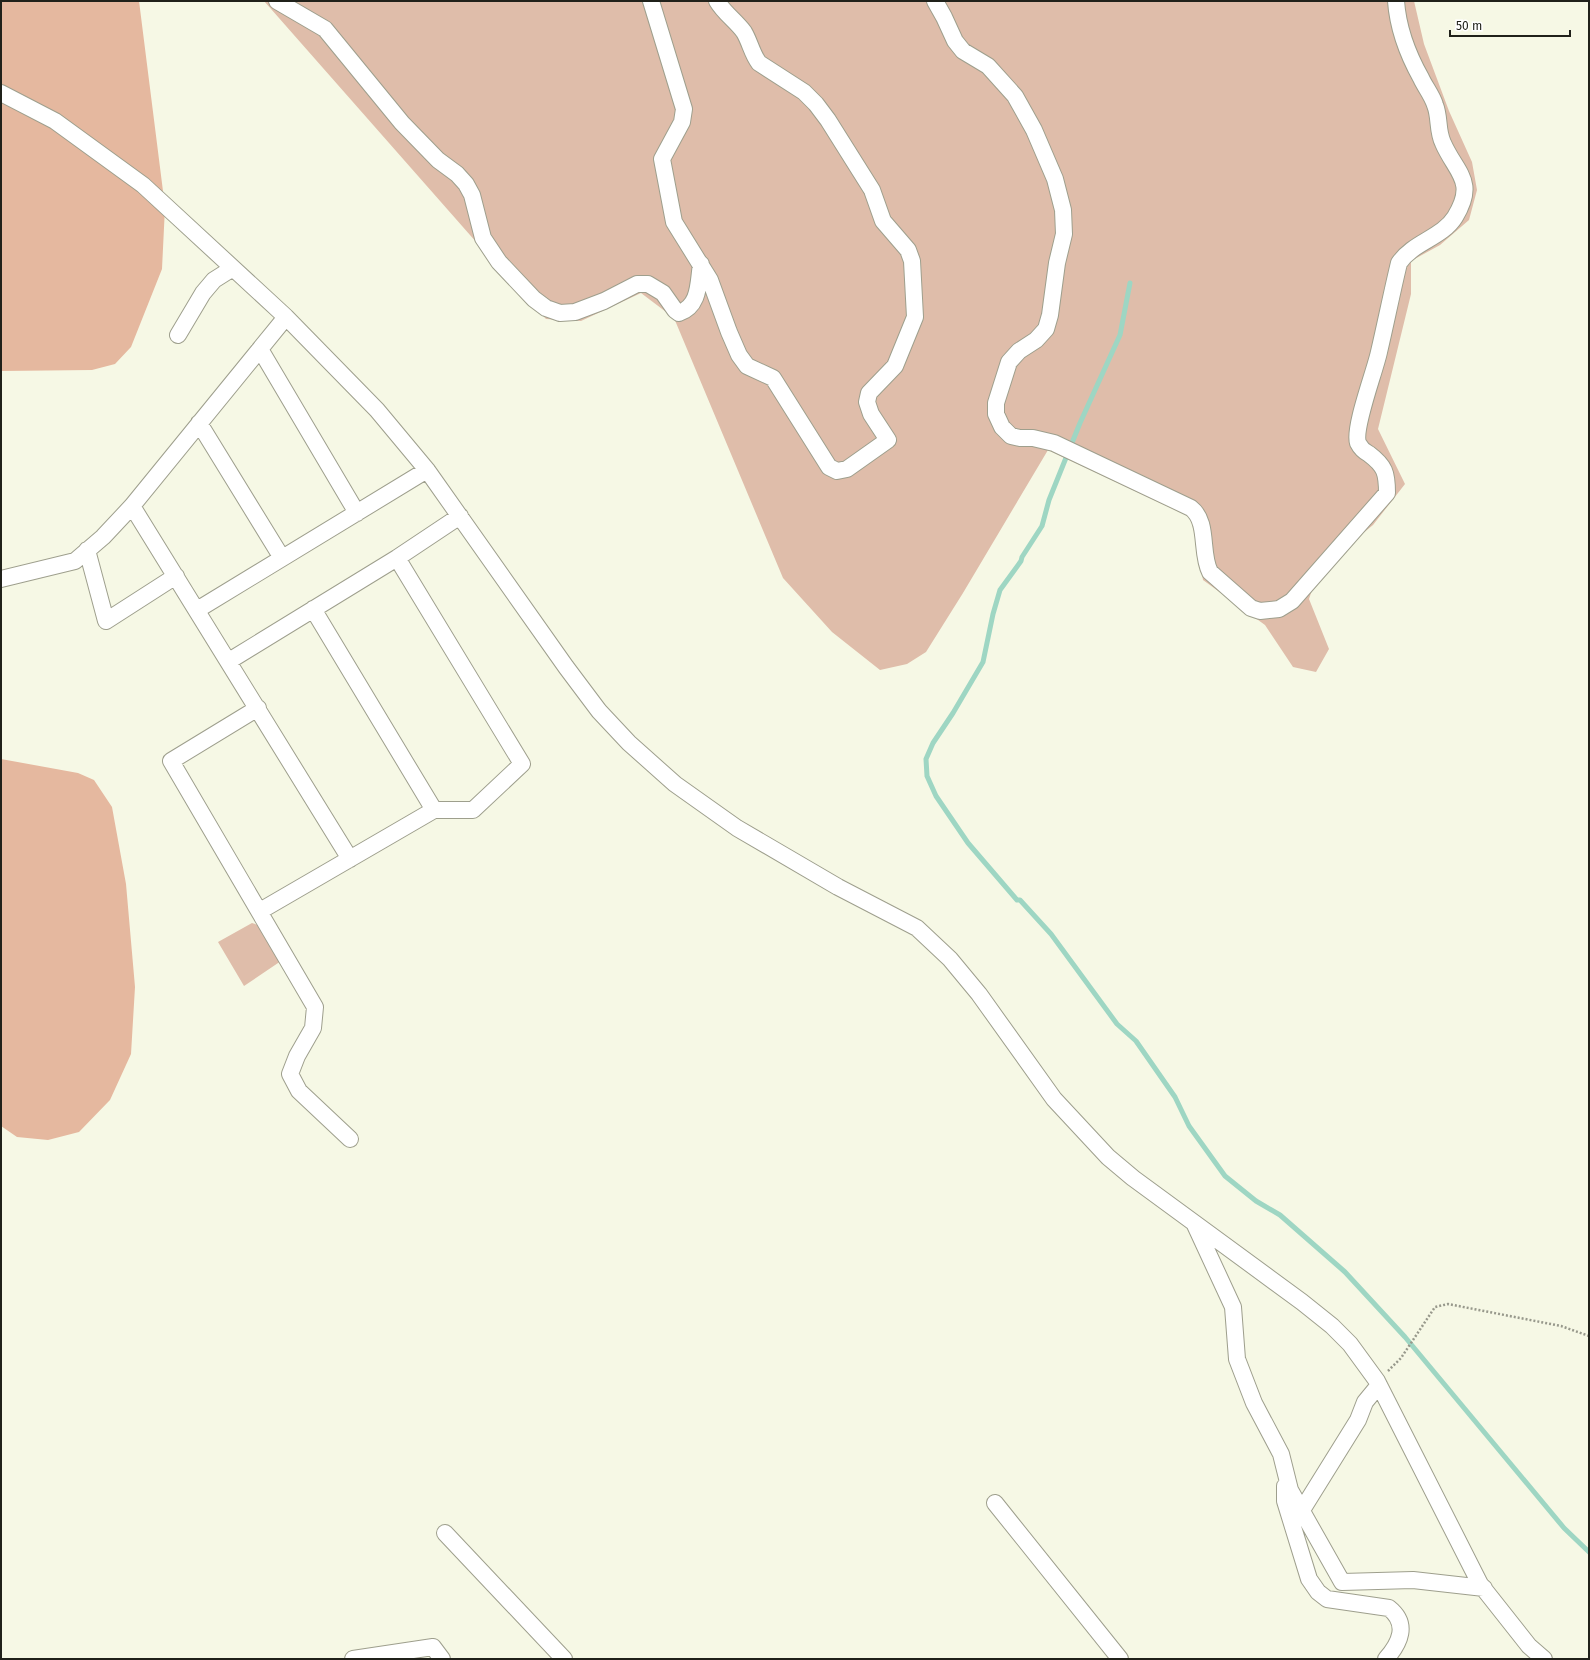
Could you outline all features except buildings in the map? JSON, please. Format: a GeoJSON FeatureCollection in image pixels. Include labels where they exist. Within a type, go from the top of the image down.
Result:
{"type":"FeatureCollection","features":[{"type":"Feature","properties":{"kind":"street"},"geometry":{"type":"LineString","coordinates":[[277,1],[324,29],[402,123],[438,160],[457,174],[466,184],[472,195],[483,238],[499,262],[534,299],[546,308],[560,313],[575,312],[604,301],[637,284],[648,284],[663,293],[675,310],[679,313],[694,304],[701,264]]}},
{"type":"Feature","properties":{"kind":"street"},"geometry":{"type":"LineString","coordinates":[[651,1],[684,109],[682,122],[662,159],[674,222],[710,280],[739,355],[747,366],[772,378],[829,467],[837,471],[847,469],[888,440],[871,414],[867,402],[869,393],[895,366],[915,317],[912,261],[908,250],[883,221],[872,190],[820,109],[804,92],[759,64],[754,58],[745,34],[721,8],[717,1]]}},
{"type":"Feature","properties":{"kind":"street"},"geometry":{"type":"LineString","coordinates":[[935,1],[955,40],[963,51],[988,66],[1015,96],[1034,130],[1055,179],[1063,210],[1064,234],[1057,263],[1050,315],[1046,329],[1036,340],[1019,351],[1009,362],[996,403],[996,414],[1002,427],[1011,436],[1033,438],[1054,443],[1191,508],[1197,513],[1200,520],[1206,564],[1210,572],[1251,608],[1260,611],[1279,609],[1292,601],[1387,493],[1387,476],[1384,468],[1358,444],[1358,429],[1379,353],[1399,262],[1405,254],[1445,229],[1454,218],[1462,203],[1465,190],[1463,176],[1442,143],[1436,106],[1411,59],[1400,32],[1396,1]]}},
{"type":"Feature","properties":{"kind":"street"},"geometry":{"type":"LineString","coordinates":[[1,92],[55,121],[143,185],[286,317],[377,410],[427,470],[566,667],[599,711],[629,743],[676,784],[737,828],[838,887],[917,928],[950,959],[979,994],[1054,1099],[1108,1157],[1195,1224],[1302,1302],[1332,1326],[1350,1344],[1378,1383],[1484,1588],[1529,1646],[1544,1659]]}},
{"type":"Feature","properties":{"kind":"street"},"geometry":{"type":"LineString","coordinates":[[178,335],[203,293],[214,280],[233,268]]}},
{"type":"Feature","properties":{"kind":"street"},"geometry":{"type":"LineString","coordinates":[[1,579],[75,561],[103,537],[132,506],[286,317]]}},
{"type":"Feature","properties":{"kind":"street"},"geometry":{"type":"LineString","coordinates":[[260,349],[357,513]]}},
{"type":"Feature","properties":{"kind":"street"},"geometry":{"type":"LineString","coordinates":[[199,423],[282,558]]}},
{"type":"Feature","properties":{"kind":"street"},"geometry":{"type":"LineString","coordinates":[[197,610],[427,470]]}},
{"type":"Feature","properties":{"kind":"street"},"geometry":{"type":"LineString","coordinates":[[132,506],[258,708],[350,860]]}},
{"type":"Feature","properties":{"kind":"street"},"geometry":{"type":"LineString","coordinates":[[229,661],[397,558],[460,516]]}},
{"type":"Feature","properties":{"kind":"street"},"geometry":{"type":"LineString","coordinates":[[87,550],[106,621],[176,576]]}},
{"type":"Feature","properties":{"kind":"street"},"geometry":{"type":"LineString","coordinates":[[260,911],[434,810],[473,810],[522,764],[397,558]]}},
{"type":"Feature","properties":{"kind":"street"},"geometry":{"type":"LineString","coordinates":[[313,609],[434,810]]}},
{"type":"Feature","properties":{"kind":"street"},"geometry":{"type":"LineString","coordinates":[[258,708],[171,761],[315,1007],[313,1028],[297,1056],[290,1074],[299,1091],[350,1139]]}},
{"type":"Feature","properties":{"kind":"street"},"geometry":{"type":"LineString","coordinates":[[1195,1224],[1233,1306],[1237,1359],[1254,1403],[1281,1454],[1290,1490],[1342,1582],[1413,1580],[1484,1588]]}},
{"type":"Feature","properties":{"kind":"street"},"geometry":{"type":"LineString","coordinates":[[1302,1510],[1358,1420],[1365,1402],[1378,1383]]}},
{"type":"Feature","properties":{"kind":"street"},"geometry":{"type":"LineString","coordinates":[[1285,1470],[1285,1501],[1309,1579],[1318,1592],[1327,1599],[1390,1608],[1396,1613],[1401,1622],[1401,1634],[1393,1651],[1386,1659]]}},
{"type":"Feature","properties":{"kind":"street"},"geometry":{"type":"LineString","coordinates":[[995,1503],[1120,1659]]}},
{"type":"Feature","properties":{"kind":"street"},"geometry":{"type":"LineString","coordinates":[[445,1533],[564,1659]]}},
{"type":"Feature","properties":{"kind":"street"},"geometry":{"type":"LineString","coordinates":[[353,1659],[433,1647],[442,1659]]}},
{"type":"Feature","properties":{"kind":"path"},"geometry":{"type":"LineString","coordinates":[[1378,1383],[1401,1358],[1435,1307],[1448,1304],[1561,1326],[1589,1336]]}},
{"type":"Feature","properties":{"kind":"shaded area"},"geometry":{"type":"Polygon","coordinates":[[[1,1],[139,1],[165,207],[162,269],[131,347],[115,364],[92,370],[1,371],[1,1]]]}},
{"type":"Feature","properties":{"kind":"shaded area"},"geometry":{"type":"Polygon","coordinates":[[[264,1],[1414,1],[1424,44],[1449,111],[1472,162],[1477,190],[1469,220],[1440,245],[1411,261],[1411,294],[1378,429],[1405,484],[1373,525],[1319,569],[1309,599],[1329,649],[1316,672],[1293,667],[1265,625],[1203,580],[1198,546],[1190,517],[1048,450],[926,652],[907,664],[880,670],[832,632],[783,578],[674,318],[641,293],[581,321],[546,319],[514,285],[264,1]]]}},
{"type":"Feature","properties":{"kind":"shaded area"},"geometry":{"type":"Polygon","coordinates":[[[1,759],[78,773],[94,780],[112,807],[126,884],[135,987],[131,1054],[110,1100],[79,1132],[48,1140],[17,1137],[1,1126],[1,759]]]}},
{"type":"Feature","properties":{"kind":"shaded area"},"geometry":{"type":"Polygon","coordinates":[[[252,923],[261,926],[281,961],[244,986],[218,942],[252,923]]]}},
{"type":"Feature","properties":{"kind":"waterway"},"geometry":{"type":"LineString","coordinates":[[1130,283],[1120,335],[1080,423],[1049,500],[1042,526],[1022,557],[1021,561],[1000,590],[993,614],[983,662],[953,713],[933,743],[926,759],[927,776],[936,796],[968,843],[1017,900],[1020,900],[1051,934],[1117,1024],[1136,1041],[1175,1097],[1189,1126],[1225,1176],[1256,1201],[1280,1215],[1345,1272],[1405,1337],[1564,1528],[1589,1552]]}}]}
